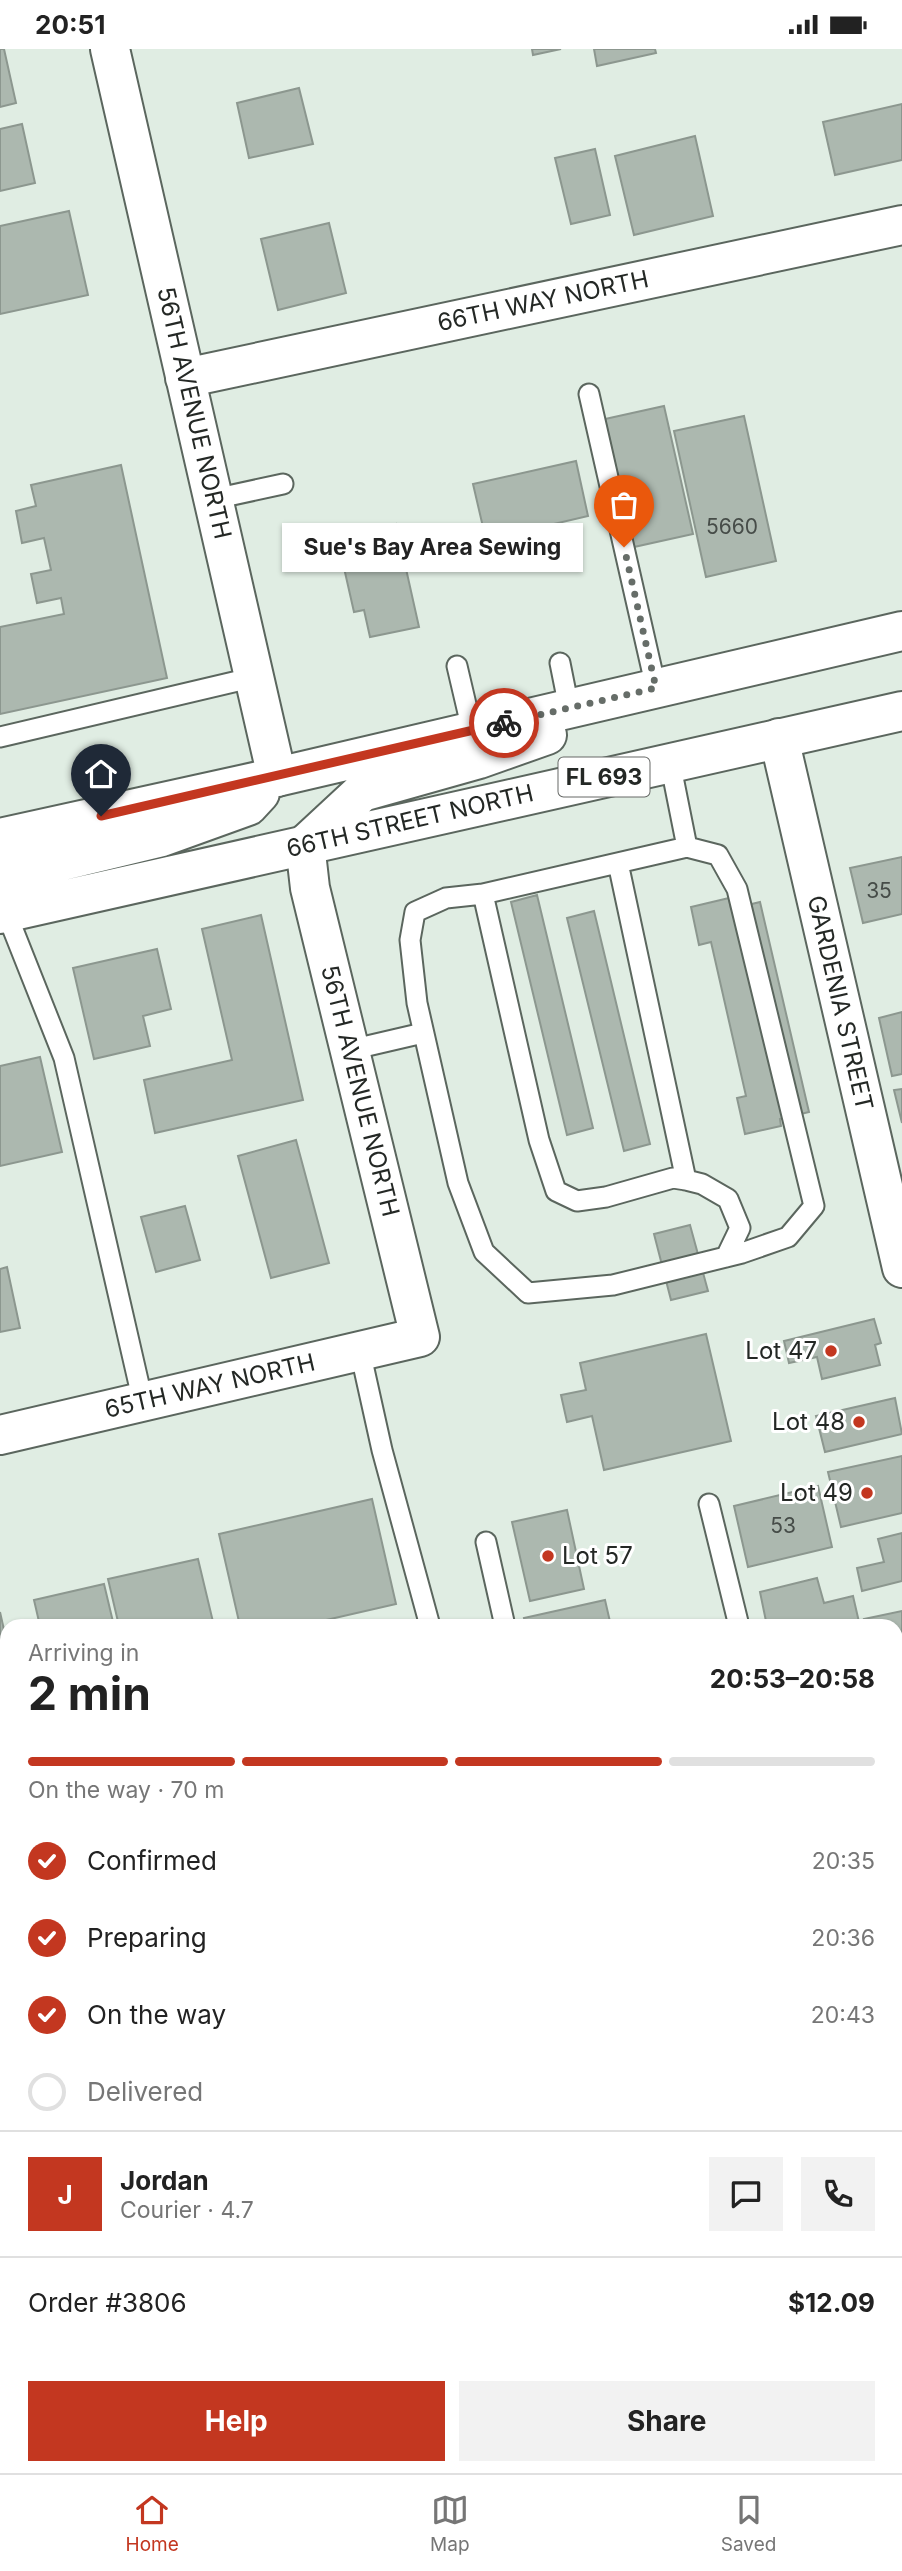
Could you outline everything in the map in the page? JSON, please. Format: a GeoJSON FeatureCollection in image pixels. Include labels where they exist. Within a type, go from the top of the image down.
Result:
{"type":"FeatureCollection","features":[{"type":"Feature","properties":{"kind":"street","name":"56TH AVENUE NORTH"},"geometry":{"type":"LineString","coordinates":[[110,49],[277,777]]}},
{"type":"Feature","properties":{"kind":"street","name":"66TH WAY NORTH"},"geometry":{"type":"LineString","coordinates":[[184,378],[902,225]]}},
{"type":"Feature","properties":{"kind":"street"},"geometry":{"type":"LineString","coordinates":[[0,838],[277,777],[902,631]]}},
{"type":"Feature","properties":{"kind":"street"},"geometry":{"type":"LineString","coordinates":[[305,844],[362,792],[478,759],[602,716],[642,706],[671,685]]}},
{"type":"Feature","properties":{"kind":"street","name":"66TH STREET NORTH"},"geometry":{"type":"LineString","coordinates":[[3,913],[902,711]]}},
{"type":"Feature","properties":{"kind":"street","name":"GARDENIA STREET"},"geometry":{"type":"LineString","coordinates":[[779,738],[902,1268]]}},
{"type":"Feature","properties":{"kind":"street"},"geometry":{"type":"LineString","coordinates":[[0,876],[162,837],[248,806],[277,777]]}},
{"type":"Feature","properties":{"kind":"street","name":"56TH AVENUE NORTH"},"geometry":{"type":"LineString","coordinates":[[305,844],[310,888],[420,1337]]}},
{"type":"Feature","properties":{"kind":"street","name":"65TH WAY NORTH"},"geometry":{"type":"LineString","coordinates":[[0,1435],[420,1337]]}},
{"type":"Feature","properties":{"kind":"lane"},"geometry":{"type":"LineString","coordinates":[[589,394],[671,685]]}},
{"type":"Feature","properties":{"kind":"lane"},"geometry":{"type":"LineString","coordinates":[[214,499],[283,484]]}},
{"type":"Feature","properties":{"kind":"lane"},"geometry":{"type":"LineString","coordinates":[[560,663],[569,708]]}},
{"type":"Feature","properties":{"kind":"lane"},"geometry":{"type":"LineString","coordinates":[[457,666],[472,730]]}},
{"type":"Feature","properties":{"kind":"lane"},"geometry":{"type":"LineString","coordinates":[[0,737],[255,677]]}},
{"type":"Feature","properties":{"kind":"lane"},"geometry":{"type":"LineString","coordinates":[[670,762],[687,847]]}},
{"type":"Feature","properties":{"kind":"lane"},"geometry":{"type":"LineString","coordinates":[[687,847],[718,855],[737,889],[814,1206],[788,1237],[726,1257],[612,1285],[528,1293],[484,1252],[458,1183],[423,1033],[411,940],[415,912],[446,898],[483,894],[687,847]]}},
{"type":"Feature","properties":{"kind":"lane"},"geometry":{"type":"LineString","coordinates":[[618,863],[686,1181]]}},
{"type":"Feature","properties":{"kind":"lane"},"geometry":{"type":"LineString","coordinates":[[483,894],[539,1140],[556,1191],[577,1201],[606,1197],[673,1178],[702,1184],[728,1199],[740,1228],[726,1257]]}},
{"type":"Feature","properties":{"kind":"lane"},"geometry":{"type":"LineString","coordinates":[[3,913],[64,1058],[143,1402]]}},
{"type":"Feature","properties":{"kind":"lane"},"geometry":{"type":"LineString","coordinates":[[350,1050],[423,1033]]}},
{"type":"Feature","properties":{"kind":"lane"},"geometry":{"type":"LineString","coordinates":[[360,1351],[382,1450],[428,1619]]}},
{"type":"Feature","properties":{"kind":"lane"},"geometry":{"type":"LineString","coordinates":[[709,1504],[737,1619]]}},
{"type":"Feature","properties":{"kind":"lane"},"geometry":{"type":"LineString","coordinates":[[486,1542],[503,1619]]}},
{"type":"Feature","properties":{"kind":"building"},"geometry":{"type":"Polygon","coordinates":[[[0,49],[4,49],[16,103],[0,107],[0,49]]]}},
{"type":"Feature","properties":{"kind":"building"},"geometry":{"type":"Polygon","coordinates":[[[532,49],[561,49],[533,55],[532,49]]]}},
{"type":"Feature","properties":{"kind":"building"},"geometry":{"type":"Polygon","coordinates":[[[594,49],[655,49],[656,53],[597,66],[594,49]]]}},
{"type":"Feature","properties":{"kind":"building"},"geometry":{"type":"Polygon","coordinates":[[[299,88],[313,144],[249,158],[237,103],[299,88]]]}},
{"type":"Feature","properties":{"kind":"building"},"geometry":{"type":"Polygon","coordinates":[[[902,104],[902,160],[835,175],[823,122],[902,104]]]}},
{"type":"Feature","properties":{"kind":"building"},"geometry":{"type":"Polygon","coordinates":[[[22,124],[35,183],[0,191],[0,129],[22,124]]]}},
{"type":"Feature","properties":{"kind":"building"},"geometry":{"type":"Polygon","coordinates":[[[695,136],[713,216],[634,235],[615,156],[695,136]]]}},
{"type":"Feature","properties":{"kind":"building"},"geometry":{"type":"Polygon","coordinates":[[[595,149],[610,215],[571,224],[555,158],[595,149]]]}},
{"type":"Feature","properties":{"kind":"building"},"geometry":{"type":"Polygon","coordinates":[[[69,211],[88,295],[0,314],[0,226],[69,211]]]}},
{"type":"Feature","properties":{"kind":"building"},"geometry":{"type":"Polygon","coordinates":[[[329,223],[346,293],[278,310],[261,239],[329,223]]]}},
{"type":"Feature","properties":{"kind":"building"},"geometry":{"type":"Polygon","coordinates":[[[664,406],[693,534],[634,547],[605,419],[664,406]]]}},
{"type":"Feature","properties":{"kind":"building"},"geometry":{"type":"Polygon","coordinates":[[[744,416],[776,561],[706,577],[674,431],[744,416]]]}},
{"type":"Feature","properties":{"kind":"building"},"geometry":{"type":"Polygon","coordinates":[[[576,461],[588,516],[486,540],[473,484],[576,461]]]}},
{"type":"Feature","properties":{"kind":"building"},"geometry":{"type":"Polygon","coordinates":[[[121,465],[167,678],[0,714],[0,627],[64,614],[61,598],[37,603],[31,574],[51,570],[44,538],[22,543],[16,511],[36,506],[31,485],[121,465]]]}},
{"type":"Feature","properties":{"kind":"building"},"geometry":{"type":"Polygon","coordinates":[[[396,524],[419,627],[370,637],[364,610],[354,612],[337,537],[396,524]]]}},
{"type":"Feature","properties":{"kind":"building"},"geometry":{"type":"Polygon","coordinates":[[[902,857],[902,914],[863,923],[850,868],[902,857]]]}},
{"type":"Feature","properties":{"kind":"building"},"geometry":{"type":"Polygon","coordinates":[[[537,895],[593,1128],[567,1135],[511,902],[537,895]]]}},
{"type":"Feature","properties":{"kind":"building"},"geometry":{"type":"Polygon","coordinates":[[[729,898],[731,909],[760,902],[809,1112],[780,1119],[781,1126],[745,1134],[737,1098],[746,1096],[711,942],[699,945],[691,907],[729,898]]]}},
{"type":"Feature","properties":{"kind":"building"},"geometry":{"type":"Polygon","coordinates":[[[594,911],[650,1144],[624,1151],[567,918],[594,911]]]}},
{"type":"Feature","properties":{"kind":"building"},"geometry":{"type":"Polygon","coordinates":[[[261,915],[303,1100],[155,1133],[144,1080],[232,1060],[202,929],[261,915]]]}},
{"type":"Feature","properties":{"kind":"building"},"geometry":{"type":"Polygon","coordinates":[[[157,949],[171,1009],[143,1016],[150,1046],[94,1059],[73,968],[157,949]]]}},
{"type":"Feature","properties":{"kind":"building"},"geometry":{"type":"Polygon","coordinates":[[[902,1012],[902,1074],[892,1076],[879,1018],[902,1012]]]}},
{"type":"Feature","properties":{"kind":"building"},"geometry":{"type":"Polygon","coordinates":[[[40,1057],[62,1152],[0,1166],[0,1066],[40,1057]]]}},
{"type":"Feature","properties":{"kind":"building"},"geometry":{"type":"Polygon","coordinates":[[[902,1089],[902,1123],[894,1090],[902,1089]]]}},
{"type":"Feature","properties":{"kind":"building"},"geometry":{"type":"Polygon","coordinates":[[[296,1140],[329,1263],[271,1278],[238,1156],[296,1140]]]}},
{"type":"Feature","properties":{"kind":"building"},"geometry":{"type":"Polygon","coordinates":[[[185,1206],[200,1260],[156,1272],[141,1217],[185,1206]]]}},
{"type":"Feature","properties":{"kind":"building"},"geometry":{"type":"Polygon","coordinates":[[[690,1225],[708,1291],[671,1300],[654,1234],[690,1225]]]}},
{"type":"Feature","properties":{"kind":"building"},"geometry":{"type":"Polygon","coordinates":[[[7,1267],[20,1328],[0,1332],[0,1269],[7,1267]]]}},
{"type":"Feature","properties":{"kind":"building","name":"Lot 47"},"geometry":{"type":"Polygon","coordinates":[[[874,1319],[881,1343],[875,1345],[880,1365],[822,1379],[817,1357],[789,1363],[784,1341],[874,1319]]]}},
{"type":"Feature","properties":{"kind":"building"},"geometry":{"type":"Polygon","coordinates":[[[706,1334],[731,1441],[604,1470],[592,1416],[567,1422],[561,1395],[586,1390],[580,1363],[706,1334]]]}},
{"type":"Feature","properties":{"kind":"building","name":"Lot 48"},"geometry":{"type":"Polygon","coordinates":[[[895,1398],[902,1434],[825,1452],[816,1416],[895,1398]]]}},
{"type":"Feature","properties":{"kind":"building","name":"Lot 49"},"geometry":{"type":"Polygon","coordinates":[[[902,1456],[902,1513],[841,1527],[828,1472],[902,1456]]]}},
{"type":"Feature","properties":{"kind":"building"},"geometry":{"type":"Polygon","coordinates":[[[818,1486],[832,1547],[748,1567],[734,1506],[818,1486]]]}},
{"type":"Feature","properties":{"kind":"building"},"geometry":{"type":"Polygon","coordinates":[[[372,1499],[396,1604],[331,1619],[238,1619],[219,1534],[372,1499]]]}},
{"type":"Feature","properties":{"kind":"building","name":"Lot 57"},"geometry":{"type":"Polygon","coordinates":[[[567,1510],[584,1589],[530,1601],[512,1522],[567,1510]]]}},
{"type":"Feature","properties":{"kind":"building"},"geometry":{"type":"Polygon","coordinates":[[[902,1533],[902,1581],[862,1591],[857,1568],[884,1562],[878,1539],[902,1533]]]}},
{"type":"Feature","properties":{"kind":"building"},"geometry":{"type":"Polygon","coordinates":[[[198,1559],[212,1619],[117,1619],[108,1579],[198,1559]]]}},
{"type":"Feature","properties":{"kind":"building"},"geometry":{"type":"Polygon","coordinates":[[[817,1578],[824,1603],[853,1596],[858,1619],[766,1619],[760,1592],[817,1578]]]}},
{"type":"Feature","properties":{"kind":"building"},"geometry":{"type":"Polygon","coordinates":[[[104,1584],[112,1619],[38,1619],[34,1600],[104,1584]]]}},
{"type":"Feature","properties":{"kind":"building"},"geometry":{"type":"Polygon","coordinates":[[[605,1600],[609,1619],[524,1619],[605,1600]]]}},
{"type":"Feature","properties":{"kind":"building"},"geometry":{"type":"Polygon","coordinates":[[[902,1611],[902,1619],[864,1619],[902,1611]]]}},
{"type":"Feature","properties":{"kind":"way so far"},"geometry":{"type":"LineString","coordinates":[[504,723],[656,688],[624,547]]}},
{"type":"Feature","properties":{"kind":"place","name":"Sue's Bay Area Sewing"},"geometry":{"type":"Point","coordinates":[624,547]}},
{"type":"Feature","properties":{"kind":"place","name":"Lot 47"},"geometry":{"type":"Point","coordinates":[831,1351]}},
{"type":"Feature","properties":{"kind":"place","name":"Lot 48"},"geometry":{"type":"Point","coordinates":[859,1422]}},
{"type":"Feature","properties":{"kind":"place","name":"Lot 49"},"geometry":{"type":"Point","coordinates":[867,1493]}},
{"type":"Feature","properties":{"kind":"place","name":"Lot 57"},"geometry":{"type":"Point","coordinates":[548,1556]}},
{"type":"Feature","properties":{"kind":"route"},"geometry":{"type":"LineString","coordinates":[[101,816],[504,723]]}}]}
